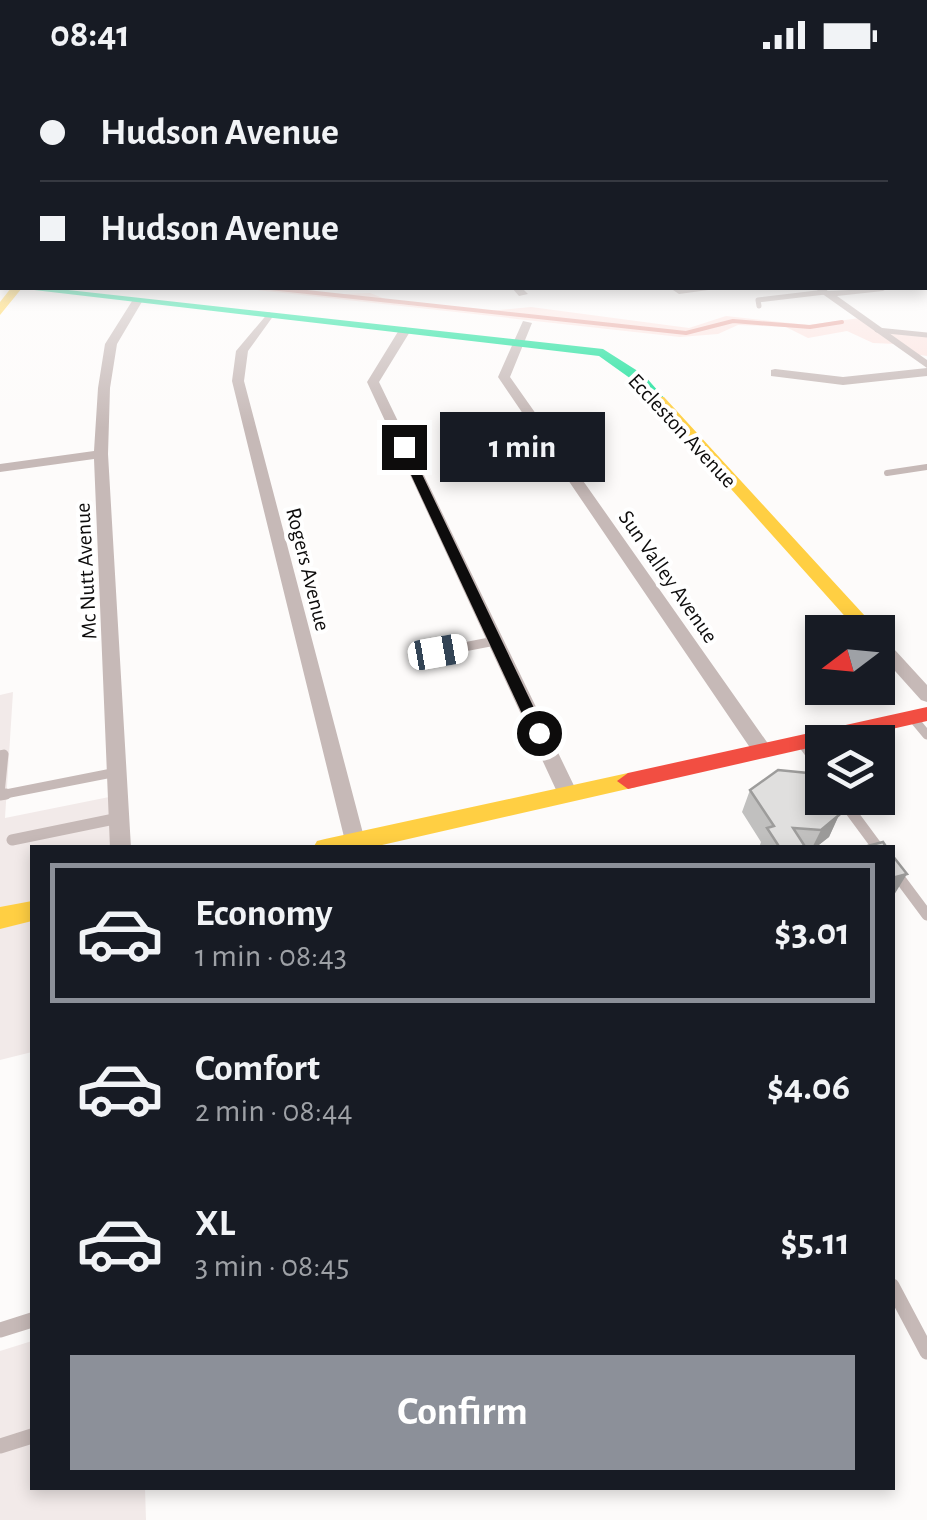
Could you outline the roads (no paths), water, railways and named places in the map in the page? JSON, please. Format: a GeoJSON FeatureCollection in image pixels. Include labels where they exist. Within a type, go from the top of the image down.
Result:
{"type":"FeatureCollection","features":[{"type":"Feature","properties":{"kind":"street","name":"Eccleston Avenue"},"geometry":{"type":"LineString","coordinates":[[66,293],[406,330],[522,332],[603,353],[639,378],[854,615]]}},
{"type":"Feature","properties":{"kind":"street"},"geometry":{"type":"LineString","coordinates":[[826,293],[927,369]]}},
{"type":"Feature","properties":{"kind":"street","name":"Mc Nutt Avenue"},"geometry":{"type":"LineString","coordinates":[[121,845],[101,454],[110,344],[138,300]]}},
{"type":"Feature","properties":{"kind":"street","name":"Rogers Avenue"},"geometry":{"type":"LineString","coordinates":[[270,314],[242,351],[238,382],[355,841]]}},
{"type":"Feature","properties":{"kind":"street"},"geometry":{"type":"LineString","coordinates":[[406,330],[373,382],[568,794]]}},
{"type":"Feature","properties":{"kind":"street","name":"Sun Valley Avenue"},"geometry":{"type":"LineString","coordinates":[[522,332],[504,376],[762,750]]}},
{"type":"Feature","properties":{"kind":"street"},"geometry":{"type":"LineString","coordinates":[[775,372],[843,381],[927,369]]}},
{"type":"Feature","properties":{"kind":"street"},"geometry":{"type":"LineString","coordinates":[[0,468],[101,454]]}},
{"type":"Feature","properties":{"kind":"street"},"geometry":{"type":"LineString","coordinates":[[895,661],[927,696]]}},
{"type":"Feature","properties":{"kind":"street"},"geometry":{"type":"LineString","coordinates":[[337,845],[762,750],[922,722]]}},
{"type":"Feature","properties":{"kind":"street"},"geometry":{"type":"LineString","coordinates":[[0,918],[30,910]]}},
{"type":"Feature","properties":{"kind":"lane"},"geometry":{"type":"LineString","coordinates":[[759,306],[758,300],[812,293]]}},
{"type":"Feature","properties":{"kind":"lane"},"geometry":{"type":"LineString","coordinates":[[877,330],[927,335]]}},
{"type":"Feature","properties":{"kind":"lane"},"geometry":{"type":"LineString","coordinates":[[887,473],[927,466]]}},
{"type":"Feature","properties":{"kind":"lane"},"geometry":{"type":"LineString","coordinates":[[438,652],[495,641]]}},
{"type":"Feature","properties":{"kind":"lane"},"geometry":{"type":"LineString","coordinates":[[801,742],[805,748]]}},
{"type":"Feature","properties":{"kind":"lane"},"geometry":{"type":"LineString","coordinates":[[0,756],[4,754],[0,795],[118,772]]}},
{"type":"Feature","properties":{"kind":"lane"},"geometry":{"type":"LineString","coordinates":[[854,815],[876,845]]}},
{"type":"Feature","properties":{"kind":"lane"},"geometry":{"type":"LineString","coordinates":[[12,840],[120,818]]}},
{"type":"Feature","properties":{"kind":"lane"},"geometry":{"type":"LineString","coordinates":[[895,872],[927,915]]}},
{"type":"Feature","properties":{"kind":"lane"},"geometry":{"type":"LineString","coordinates":[[895,1292],[927,1352]]}},
{"type":"Feature","properties":{"kind":"lane"},"geometry":{"type":"LineString","coordinates":[[0,1330],[30,1321]]}},
{"type":"Feature","properties":{"kind":"lane"},"geometry":{"type":"LineString","coordinates":[[0,1446],[30,1437]]}},
{"type":"Feature","properties":{"kind":"waterway"},"geometry":{"type":"LineString","coordinates":[[313,293],[686,333],[733,321],[810,327],[842,322]]}}]}
